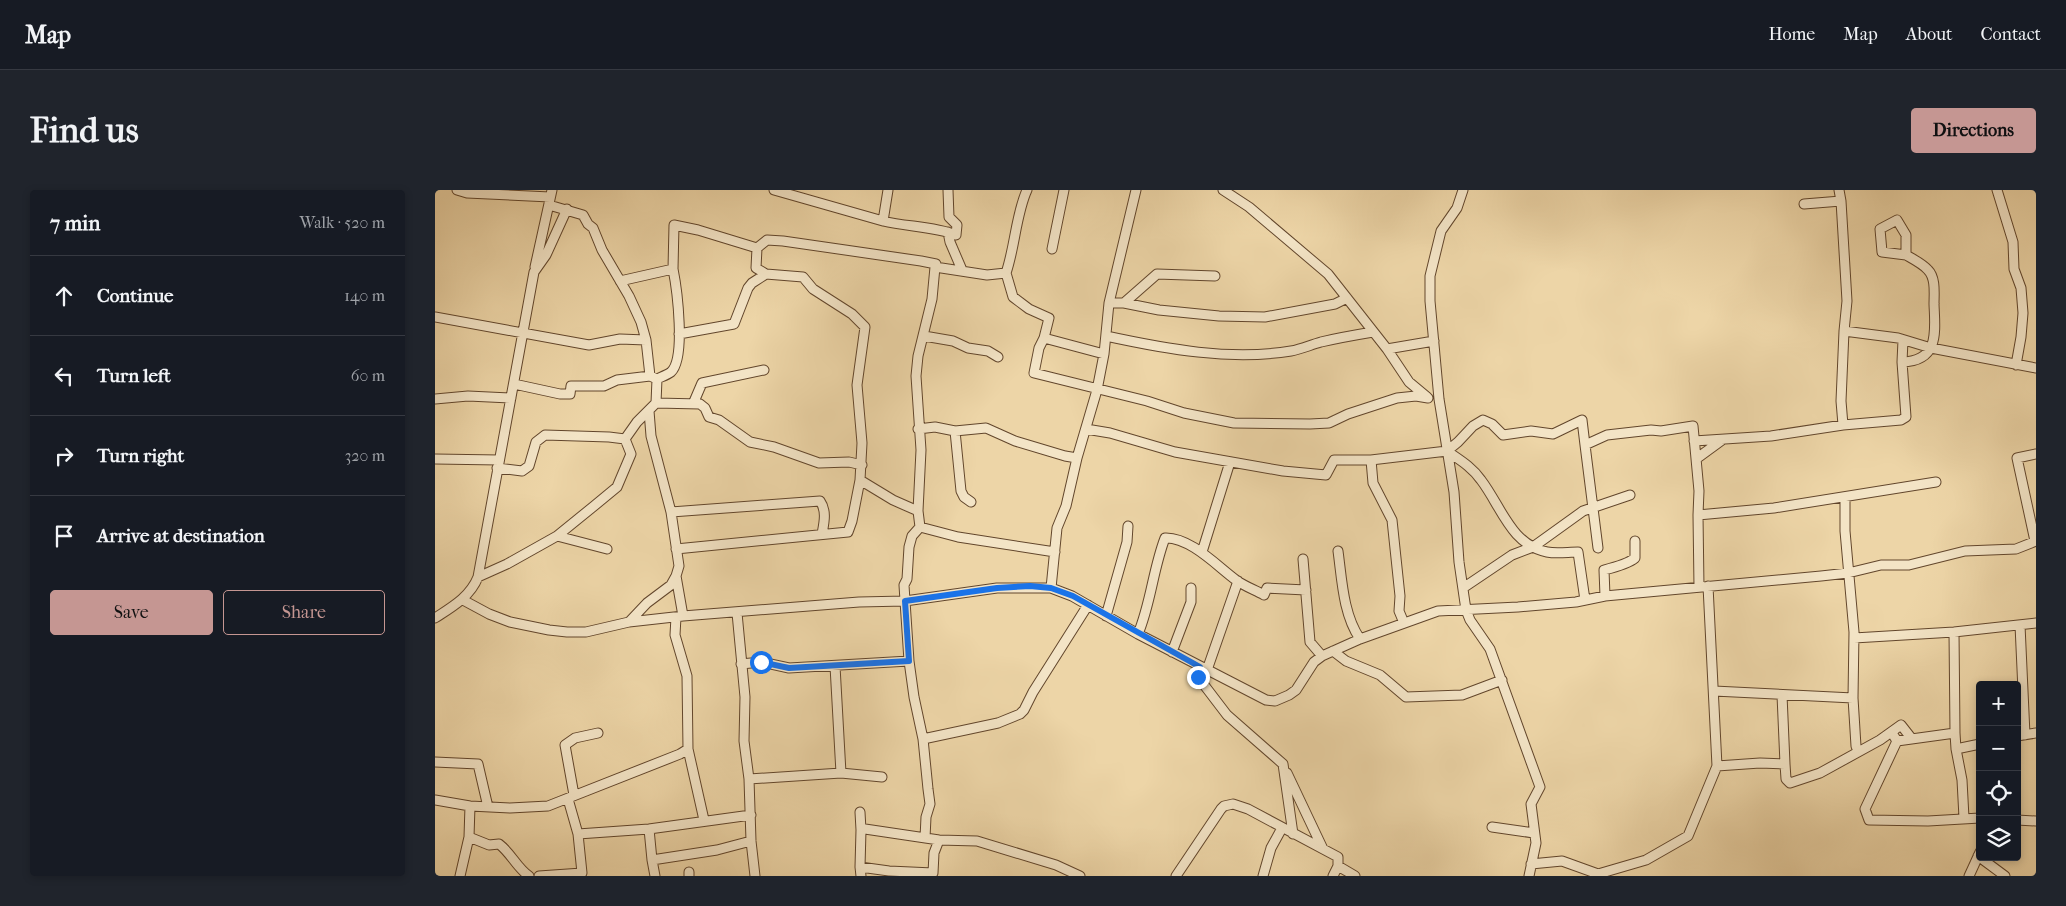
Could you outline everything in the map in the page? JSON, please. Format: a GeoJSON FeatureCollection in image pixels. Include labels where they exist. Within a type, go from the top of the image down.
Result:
{"type":"FeatureCollection","features":[{"type":"Feature","properties":{"kind":"street"},"geometry":{"type":"LineString","coordinates":[[457,190],[550,197],[567,210],[583,215],[588,224],[593,228],[602,250],[634,307],[645,340],[654,378],[656,403],[637,422],[625,439]]}},
{"type":"Feature","properties":{"kind":"street"},"geometry":{"type":"LineString","coordinates":[[774,190],[794,192],[901,226],[945,231],[957,235],[957,225],[949,217]]}},
{"type":"Feature","properties":{"kind":"street"},"geometry":{"type":"LineString","coordinates":[[883,221],[888,190]]}},
{"type":"Feature","properties":{"kind":"street"},"geometry":{"type":"LineString","coordinates":[[948,190],[949,217],[945,231],[962,270]]}},
{"type":"Feature","properties":{"kind":"street"},"geometry":{"type":"LineString","coordinates":[[1027,190],[1023,199],[1012,256],[1006,273],[1013,297],[1029,309],[1049,318],[1045,338],[1039,348],[1034,373],[1097,390],[1136,398],[1201,417],[1234,423],[1329,423],[1348,414],[1389,400],[1416,396],[1439,399]]}},
{"type":"Feature","properties":{"kind":"street"},"geometry":{"type":"LineString","coordinates":[[1052,249],[1065,190]]}},
{"type":"Feature","properties":{"kind":"street"},"geometry":{"type":"LineString","coordinates":[[1051,588],[1057,528],[1066,506],[1077,458],[1097,390],[1104,354],[1109,303],[1137,190]]}},
{"type":"Feature","properties":{"kind":"street"},"geometry":{"type":"LineString","coordinates":[[1223,190],[1249,207],[1328,274],[1387,349],[1409,382],[1428,398]]}},
{"type":"Feature","properties":{"kind":"street"},"geometry":{"type":"LineString","coordinates":[[1463,190],[1457,208],[1441,231],[1432,268],[1430,302],[1439,399],[1454,492],[1466,610],[1470,620],[1490,649],[1540,787],[1531,804],[1536,843],[1529,876]]}},
{"type":"Feature","properties":{"kind":"street"},"geometry":{"type":"LineString","coordinates":[[1839,190],[1847,301],[1841,401],[1843,425]]}},
{"type":"Feature","properties":{"kind":"street"},"geometry":{"type":"LineString","coordinates":[[1997,190],[2013,242],[2014,269],[2021,288],[2023,313],[2016,365]]}},
{"type":"Feature","properties":{"kind":"street"},"geometry":{"type":"LineString","coordinates":[[435,618],[463,600],[479,577],[498,464],[550,197]]}},
{"type":"Feature","properties":{"kind":"street"},"geometry":{"type":"LineString","coordinates":[[1805,204],[1841,201]]}},
{"type":"Feature","properties":{"kind":"street"},"geometry":{"type":"LineString","coordinates":[[534,272],[545,255],[567,210]]}},
{"type":"Feature","properties":{"kind":"street"},"geometry":{"type":"LineString","coordinates":[[514,384],[560,394],[570,394],[571,386],[604,386],[617,380],[654,378],[672,371],[681,344],[673,269],[674,224],[757,248]]}},
{"type":"Feature","properties":{"kind":"street"},"geometry":{"type":"LineString","coordinates":[[676,549],[848,532],[852,521],[862,464],[857,385],[865,327],[852,314],[813,289],[803,277],[766,274],[756,268],[757,248],[767,240],[783,241],[935,264],[932,299],[924,336],[917,356],[918,429],[921,450],[920,527],[912,536],[909,547],[907,579],[904,585],[909,661],[923,739],[930,804],[926,817],[925,838]]}},
{"type":"Feature","properties":{"kind":"street"},"geometry":{"type":"LineString","coordinates":[[1903,362],[1919,358],[1931,348],[1935,337],[1934,286],[1929,271],[1906,255]]}},
{"type":"Feature","properties":{"kind":"street"},"geometry":{"type":"LineString","coordinates":[[935,267],[987,275],[1006,273]]}},
{"type":"Feature","properties":{"kind":"street"},"geometry":{"type":"LineString","coordinates":[[620,281],[673,269]]}},
{"type":"Feature","properties":{"kind":"street"},"geometry":{"type":"LineString","coordinates":[[679,334],[734,324],[748,288],[766,274]]}},
{"type":"Feature","properties":{"kind":"street"},"geometry":{"type":"LineString","coordinates":[[1124,303],[1157,274],[1215,276]]}},
{"type":"Feature","properties":{"kind":"street"},"geometry":{"type":"LineString","coordinates":[[1109,303],[1124,303],[1159,310],[1219,316],[1265,317],[1335,304],[1347,298]]}},
{"type":"Feature","properties":{"kind":"street"},"geometry":{"type":"LineString","coordinates":[[435,317],[589,345],[620,340],[645,340]]}},
{"type":"Feature","properties":{"kind":"street"},"geometry":{"type":"LineString","coordinates":[[1844,331],[1903,340],[1931,348],[2036,368]]}},
{"type":"Feature","properties":{"kind":"street"},"geometry":{"type":"LineString","coordinates":[[1106,336],[1198,352],[1246,355],[1307,348],[1317,343],[1373,332]]}},
{"type":"Feature","properties":{"kind":"street"},"geometry":{"type":"LineString","coordinates":[[924,336],[953,341],[968,348],[988,351],[998,356]]}},
{"type":"Feature","properties":{"kind":"street"},"geometry":{"type":"LineString","coordinates":[[1045,338],[1104,354]]}},
{"type":"Feature","properties":{"kind":"street"},"geometry":{"type":"LineString","coordinates":[[1695,441],[1771,436],[1843,425],[1901,420],[1906,417],[1903,340]]}},
{"type":"Feature","properties":{"kind":"street"},"geometry":{"type":"LineString","coordinates":[[1387,349],[1434,341]]}},
{"type":"Feature","properties":{"kind":"street"},"geometry":{"type":"LineString","coordinates":[[693,404],[702,383],[764,370]]}},
{"type":"Feature","properties":{"kind":"street"},"geometry":{"type":"LineString","coordinates":[[435,399],[468,396],[511,398]]}},
{"type":"Feature","properties":{"kind":"street"},"geometry":{"type":"LineString","coordinates":[[656,403],[700,404],[705,408],[709,417],[719,420],[750,442],[781,449],[819,463],[849,462],[862,464]]}},
{"type":"Feature","properties":{"kind":"street"},"geometry":{"type":"LineString","coordinates":[[629,622],[647,603],[671,585],[679,566],[671,512],[651,436],[649,411]]}},
{"type":"Feature","properties":{"kind":"street"},"geometry":{"type":"LineString","coordinates":[[1086,429],[1110,432],[1175,452],[1283,472],[1326,475],[1334,460],[1371,460],[1447,450],[1458,442],[1473,426],[1483,420],[1492,424],[1503,435],[1531,431],[1553,434],[1582,420],[1598,548]]}},
{"type":"Feature","properties":{"kind":"street"},"geometry":{"type":"LineString","coordinates":[[1531,864],[1562,861],[1598,874],[1646,860],[1688,836],[1717,766],[1714,690],[1703,587],[1698,515],[1699,491],[1693,426],[1661,431],[1651,430],[1607,435],[1585,445]]}},
{"type":"Feature","properties":{"kind":"street"},"geometry":{"type":"LineString","coordinates":[[918,429],[935,427],[955,431],[991,430],[1015,441],[1077,458]]}},
{"type":"Feature","properties":{"kind":"street"},"geometry":{"type":"LineString","coordinates":[[955,431],[961,491],[964,497],[971,502]]}},
{"type":"Feature","properties":{"kind":"street"},"geometry":{"type":"LineString","coordinates":[[435,459],[498,464],[522,471],[529,466],[536,442],[545,436],[625,439]]}},
{"type":"Feature","properties":{"kind":"street"},"geometry":{"type":"LineString","coordinates":[[479,577],[507,564],[557,536],[617,487],[631,454],[625,439]]}},
{"type":"Feature","properties":{"kind":"street"},"geometry":{"type":"LineString","coordinates":[[1696,459],[1723,440]]}},
{"type":"Feature","properties":{"kind":"street"},"geometry":{"type":"LineString","coordinates":[[849,462],[861,447]]}},
{"type":"Feature","properties":{"kind":"street"},"geometry":{"type":"LineString","coordinates":[[1447,450],[1470,466],[1483,482],[1504,519],[1524,542],[1548,552],[1578,552],[1585,600]]}},
{"type":"Feature","properties":{"kind":"street"},"geometry":{"type":"LineString","coordinates":[[463,600],[489,614],[510,622],[549,630],[586,632],[629,622],[680,617],[859,602],[905,601],[997,588],[1051,588],[1073,596],[1138,634],[1266,700],[1275,701],[1296,690],[1310,666],[1322,656],[1360,639],[1441,610],[1466,610],[1585,600],[1605,596],[1772,582],[1849,573],[1881,565],[1909,565],[1965,551],[2016,549],[2035,541],[2017,458],[2036,454]]}},
{"type":"Feature","properties":{"kind":"street"},"geometry":{"type":"LineString","coordinates":[[1371,460],[1373,483],[1392,520],[1401,596],[1399,611],[1404,623]]}},
{"type":"Feature","properties":{"kind":"street"},"geometry":{"type":"LineString","coordinates":[[1202,552],[1230,462]]}},
{"type":"Feature","properties":{"kind":"street"},"geometry":{"type":"LineString","coordinates":[[860,480],[893,500],[919,511]]}},
{"type":"Feature","properties":{"kind":"street"},"geometry":{"type":"LineString","coordinates":[[1698,515],[1755,511],[1936,482]]}},
{"type":"Feature","properties":{"kind":"street"},"geometry":{"type":"LineString","coordinates":[[1463,588],[1512,556],[1533,547],[1583,511],[1630,495]]}},
{"type":"Feature","properties":{"kind":"street"},"geometry":{"type":"LineString","coordinates":[[1845,497],[1845,531],[1854,638],[1853,698],[1856,746],[1858,751]]}},
{"type":"Feature","properties":{"kind":"street"},"geometry":{"type":"LineString","coordinates":[[671,512],[820,501],[824,506],[825,513],[822,534]]}},
{"type":"Feature","properties":{"kind":"street"},"geometry":{"type":"LineString","coordinates":[[1106,616],[1127,542],[1128,526]]}},
{"type":"Feature","properties":{"kind":"street"},"geometry":{"type":"LineString","coordinates":[[920,527],[959,537],[1055,552]]}},
{"type":"Feature","properties":{"kind":"street"},"geometry":{"type":"LineString","coordinates":[[557,536],[607,549]]}},
{"type":"Feature","properties":{"kind":"street"},"geometry":{"type":"LineString","coordinates":[[1138,634],[1146,614],[1156,565],[1165,538],[1172,538],[1202,552],[1237,581],[1264,595],[1267,588],[1306,590]]}},
{"type":"Feature","properties":{"kind":"street"},"geometry":{"type":"LineString","coordinates":[[1605,596],[1603,570],[1614,568],[1635,558],[1635,541]]}},
{"type":"Feature","properties":{"kind":"street"},"geometry":{"type":"LineString","coordinates":[[1338,551],[1345,597],[1354,630],[1360,639]]}},
{"type":"Feature","properties":{"kind":"street"},"geometry":{"type":"LineString","coordinates":[[1303,559],[1310,642],[1322,656]]}},
{"type":"Feature","properties":{"kind":"street"},"geometry":{"type":"LineString","coordinates":[[676,576],[680,617],[675,635],[687,676],[688,749],[704,820]]}},
{"type":"Feature","properties":{"kind":"street"},"geometry":{"type":"LineString","coordinates":[[1237,581],[1198,677],[1227,714],[1283,764],[1323,849]]}},
{"type":"Feature","properties":{"kind":"street"},"geometry":{"type":"LineString","coordinates":[[1172,652],[1191,602],[1191,588]]}},
{"type":"Feature","properties":{"kind":"street"},"geometry":{"type":"LineString","coordinates":[[923,739],[998,722],[1020,714],[1087,605]]}},
{"type":"Feature","properties":{"kind":"street"},"geometry":{"type":"LineString","coordinates":[[737,613],[745,697],[744,741],[749,779],[751,841],[755,876]]}},
{"type":"Feature","properties":{"kind":"street"},"geometry":{"type":"LineString","coordinates":[[1854,638],[1954,632],[2036,623]]}},
{"type":"Feature","properties":{"kind":"street"},"geometry":{"type":"LineString","coordinates":[[2020,625],[2021,726]]}},
{"type":"Feature","properties":{"kind":"street"},"geometry":{"type":"LineString","coordinates":[[1954,632],[1955,733],[1956,749],[1963,780],[1964,818]]}},
{"type":"Feature","properties":{"kind":"street"},"geometry":{"type":"LineString","coordinates":[[1333,651],[1346,661],[1380,675],[1406,697],[1462,696],[1502,680]]}},
{"type":"Feature","properties":{"kind":"street"},"geometry":{"type":"LineString","coordinates":[[741,664],[761,662],[789,668],[909,661]]}},
{"type":"Feature","properties":{"kind":"street"},"geometry":{"type":"LineString","coordinates":[[835,666],[841,773]]}},
{"type":"Feature","properties":{"kind":"street"},"geometry":{"type":"LineString","coordinates":[[1714,690],[1853,698]]}},
{"type":"Feature","properties":{"kind":"street"},"geometry":{"type":"LineString","coordinates":[[1782,695],[1785,764],[1787,779],[1790,784],[1820,773],[1892,733],[1901,725],[1913,739]]}},
{"type":"Feature","properties":{"kind":"street"},"geometry":{"type":"LineString","coordinates":[[539,876],[582,873],[565,744],[575,738],[598,733]]}},
{"type":"Feature","properties":{"kind":"street"},"geometry":{"type":"LineString","coordinates":[[1892,733],[1897,742]]}},
{"type":"Feature","properties":{"kind":"street"},"geometry":{"type":"LineString","coordinates":[[1897,742],[1955,733]]}},
{"type":"Feature","properties":{"kind":"street"},"geometry":{"type":"LineString","coordinates":[[2021,735],[2036,733]]}},
{"type":"Feature","properties":{"kind":"street"},"geometry":{"type":"LineString","coordinates":[[1897,742],[1865,809],[1869,820],[1928,821],[1976,818]]}},
{"type":"Feature","properties":{"kind":"street"},"geometry":{"type":"LineString","coordinates":[[1956,749],[1976,745]]}},
{"type":"Feature","properties":{"kind":"street"},"geometry":{"type":"LineString","coordinates":[[435,800],[470,806],[527,808],[548,806],[680,754],[688,749]]}},
{"type":"Feature","properties":{"kind":"street"},"geometry":{"type":"LineString","coordinates":[[435,762],[478,764],[488,806]]}},
{"type":"Feature","properties":{"kind":"street"},"geometry":{"type":"LineString","coordinates":[[1717,766],[1760,763],[1785,764]]}},
{"type":"Feature","properties":{"kind":"street"},"geometry":{"type":"LineString","coordinates":[[1283,764],[1293,834]]}},
{"type":"Feature","properties":{"kind":"street"},"geometry":{"type":"LineString","coordinates":[[749,779],[841,773],[882,777]]}},
{"type":"Feature","properties":{"kind":"street"},"geometry":{"type":"LineString","coordinates":[[1175,876],[1224,806],[1233,804],[1248,808],[1338,858],[1338,866],[1333,876]]}},
{"type":"Feature","properties":{"kind":"street"},"geometry":{"type":"LineString","coordinates":[[460,876],[469,837],[470,806]]}},
{"type":"Feature","properties":{"kind":"street"},"geometry":{"type":"LineString","coordinates":[[860,812],[860,871],[934,874],[935,852],[939,840]]}},
{"type":"Feature","properties":{"kind":"street"},"geometry":{"type":"LineString","coordinates":[[578,834],[649,829],[751,815]]}},
{"type":"Feature","properties":{"kind":"street"},"geometry":{"type":"LineString","coordinates":[[2021,820],[2036,821]]}},
{"type":"Feature","properties":{"kind":"street"},"geometry":{"type":"LineString","coordinates":[[1492,826],[1534,833]]}},
{"type":"Feature","properties":{"kind":"street"},"geometry":{"type":"LineString","coordinates":[[1263,876],[1271,848],[1282,828]]}},
{"type":"Feature","properties":{"kind":"street"},"geometry":{"type":"LineString","coordinates":[[649,829],[655,876]]}},
{"type":"Feature","properties":{"kind":"street"},"geometry":{"type":"LineString","coordinates":[[861,830],[939,840],[977,841],[1056,865],[1080,876]]}},
{"type":"Feature","properties":{"kind":"street"},"geometry":{"type":"LineString","coordinates":[[469,837],[489,844],[499,844],[509,851],[523,872],[529,876]]}},
{"type":"Feature","properties":{"kind":"street"},"geometry":{"type":"LineString","coordinates":[[652,860],[717,850],[751,841]]}},
{"type":"Feature","properties":{"kind":"street"},"geometry":{"type":"LineString","coordinates":[[1969,876],[1976,861]]}},
{"type":"Feature","properties":{"kind":"street"},"geometry":{"type":"LineString","coordinates":[[1987,861],[2005,876]]}},
{"type":"Feature","properties":{"kind":"street"},"geometry":{"type":"LineString","coordinates":[[1338,866],[1355,876]]}},
{"type":"Feature","properties":{"kind":"route"},"geometry":{"type":"LineString","coordinates":[[761,662],[789,668],[909,661],[905,601],[997,588],[1030,586],[1051,588],[1073,596],[1200,667],[1198,677]]}}]}
